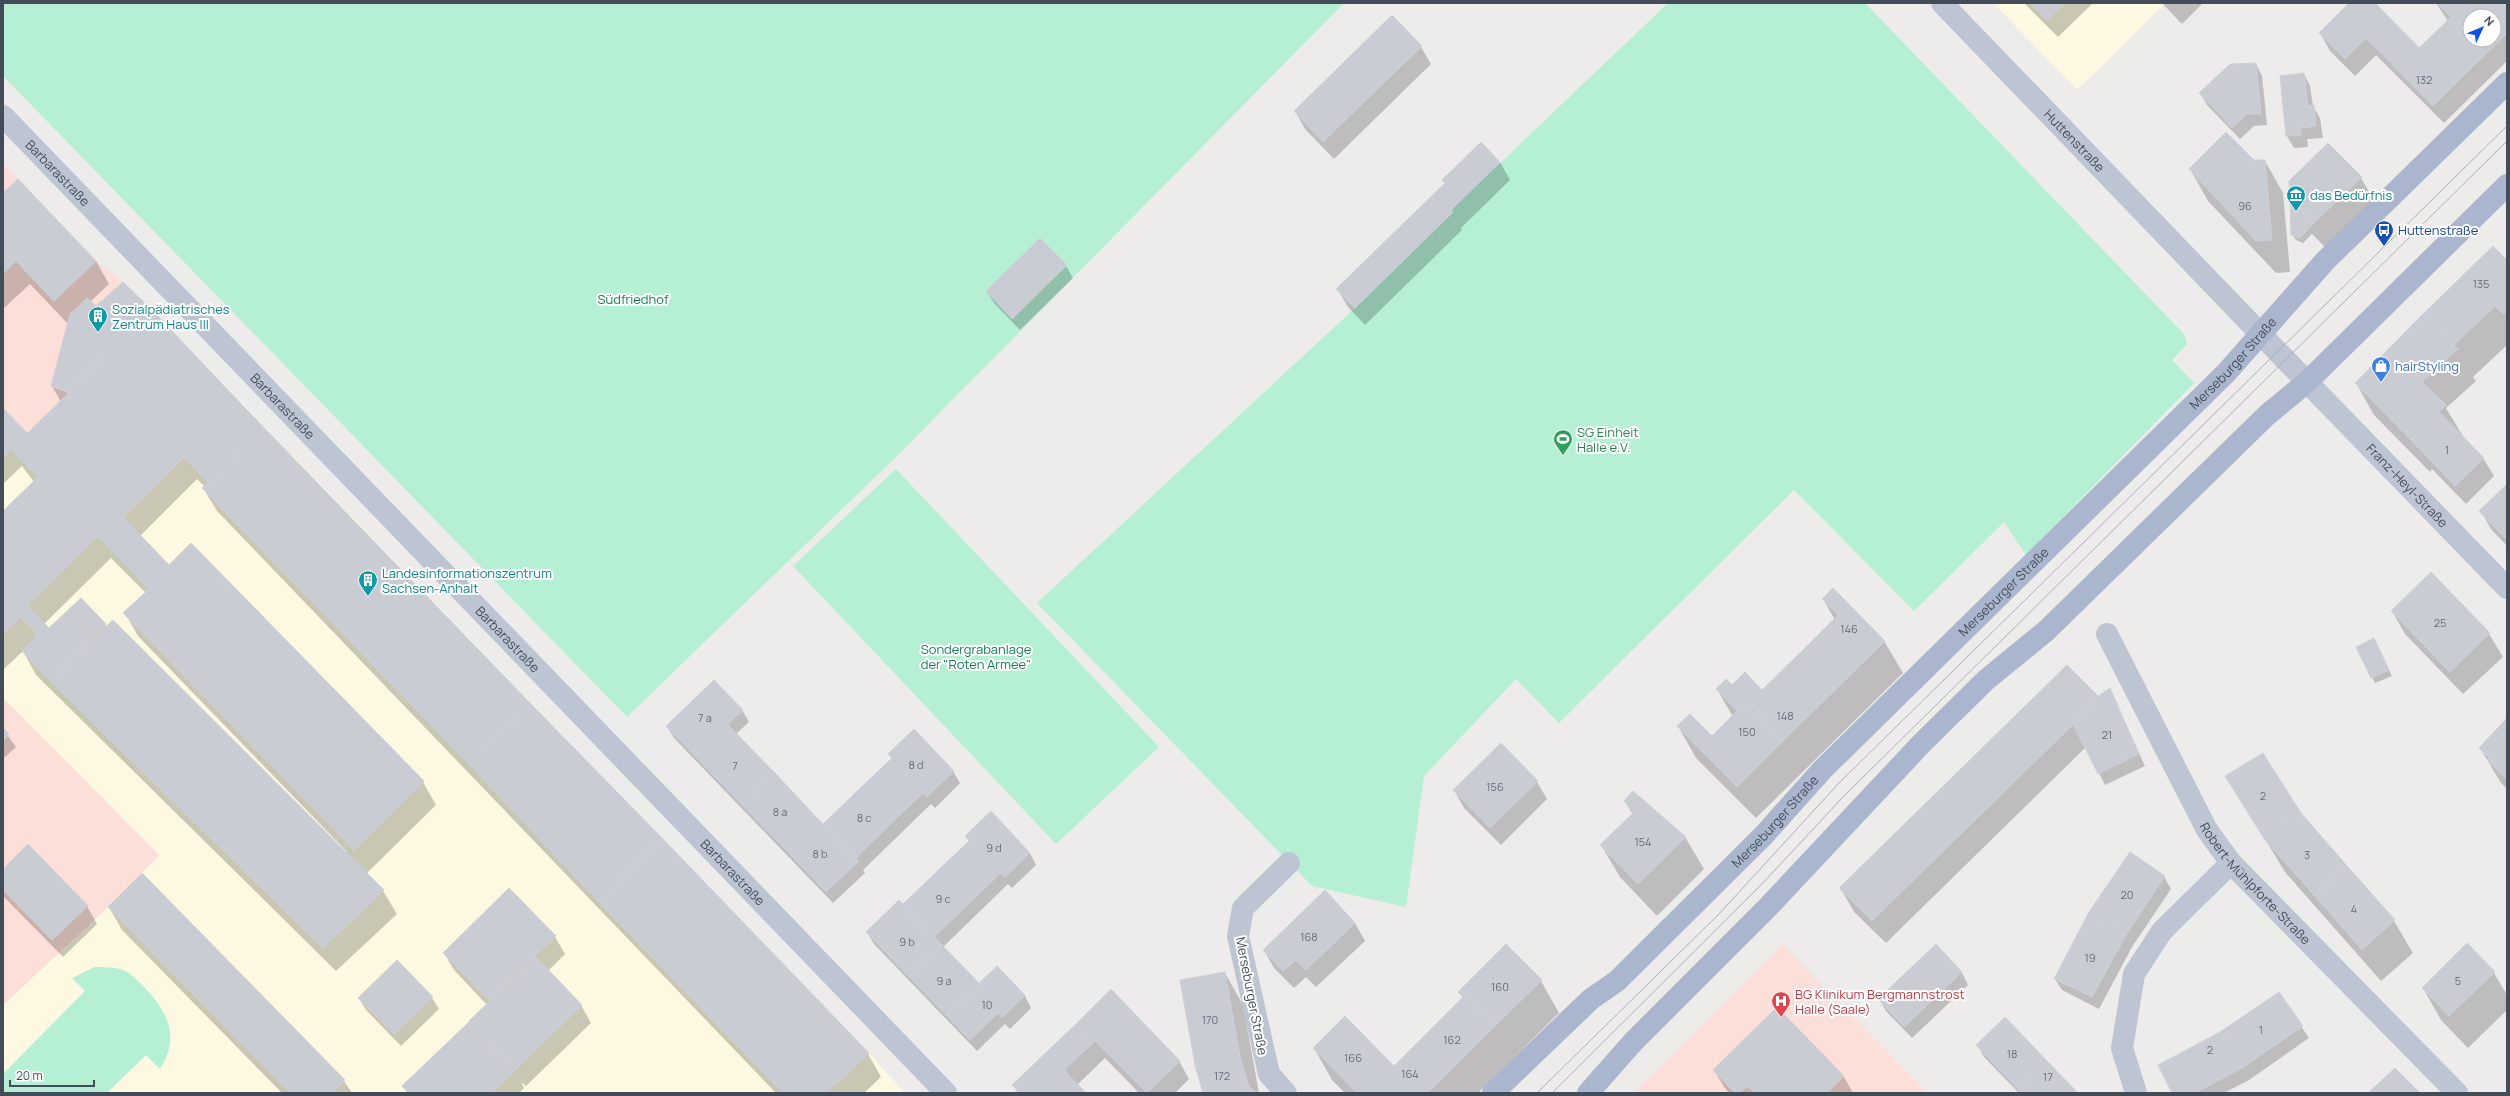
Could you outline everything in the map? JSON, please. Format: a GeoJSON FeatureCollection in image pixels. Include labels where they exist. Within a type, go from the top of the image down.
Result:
{"type":"FeatureCollection","features":[{"type":"Feature","properties":{"kind":"main road","name":"Merseburger Straße"},"geometry":{"type":"LineString","coordinates":[[1493,1093],[1591,998],[1617,980],[1764,835],[1823,769],[2221,379],[2325,261],[2507,83]]}},
{"type":"Feature","properties":{"kind":"main road"},"geometry":{"type":"LineString","coordinates":[[1588,1093],[1634,1040],[1768,907],[1922,743],[1986,680],[2046,631],[2267,415],[2307,382],[2507,185]]}},
{"type":"Feature","properties":{"kind":"street","name":"Huttenstraße"},"geometry":{"type":"LineString","coordinates":[[1942,3],[2307,382]]}},
{"type":"Feature","properties":{"kind":"street","name":"Barbarastraße"},"geometry":{"type":"LineString","coordinates":[[3,116],[946,1093]]}},
{"type":"Feature","properties":{"kind":"street","name":"Franz-Heyl-Straße"},"geometry":{"type":"LineString","coordinates":[[2307,382],[2507,588]]}},
{"type":"Feature","properties":{"kind":"street","name":"Robert-Mühlpforte-Straße"},"geometry":{"type":"LineString","coordinates":[[2107,634],[2207,830],[2231,863],[2457,1093]]}},
{"type":"Feature","properties":{"kind":"street","name":"Merseburger Straße"},"geometry":{"type":"LineString","coordinates":[[1286,1093],[1269,1074],[1238,936],[1243,908],[1289,863]]}},
{"type":"Feature","properties":{"kind":"street"},"geometry":{"type":"LineString","coordinates":[[2136,1093],[2122,1048],[2134,974],[2162,931],[2231,863]]}},
{"type":"Feature","properties":{"kind":"shaded area"},"geometry":{"type":"Polygon","coordinates":[[[1993,3],[2166,3],[2077,90],[1993,3]]]}},
{"type":"Feature","properties":{"kind":"shaded area"},"geometry":{"type":"Polygon","coordinates":[[[3,163],[96,261],[123,282],[153,311],[3,457],[3,163]]]}},
{"type":"Feature","properties":{"kind":"shaded area"},"geometry":{"type":"Polygon","coordinates":[[[153,311],[869,1053],[905,1093],[3,1093],[3,1005],[108,907],[159,855],[3,698],[3,457],[153,311]]]}},
{"type":"Feature","properties":{"kind":"shaded area"},"geometry":{"type":"Polygon","coordinates":[[[3,698],[159,855],[108,907],[3,1005],[3,698]]]}},
{"type":"Feature","properties":{"kind":"shaded area","name":"BG Klinikum Bergmannstrost Halle (Saale)"},"geometry":{"type":"Polygon","coordinates":[[[1782,944],[1928,1093],[1633,1093],[1782,944]]]}},
{"type":"Feature","properties":{"kind":"green space","name":"Südfriedhof"},"geometry":{"type":"Polygon","coordinates":[[[3,3],[1344,3],[898,455],[627,717],[3,76],[3,3]]]}},
{"type":"Feature","properties":{"kind":"green space","name":"SG Einheit Halle e.V."},"geometry":{"type":"Polygon","coordinates":[[[1668,3],[1865,3],[2185,335],[2187,344],[2172,360],[2194,383],[2026,555],[2004,522],[1914,611],[1794,490],[1559,723],[1516,679],[1424,776],[1406,907],[1312,886],[1037,603],[1355,308],[1453,212],[1451,210],[1668,3]]]}},
{"type":"Feature","properties":{"kind":"green space","name":"Sondergrabanlage der \"Roten Armee\""},"geometry":{"type":"Polygon","coordinates":[[[896,469],[1159,747],[1056,844],[793,566],[896,469]]]}},
{"type":"Feature","properties":{"kind":"green space"},"geometry":{"type":"Polygon","coordinates":[[[95,967],[113,968],[126,971],[144,987],[160,1006],[169,1026],[170,1036],[166,1057],[160,1069],[146,1055],[107,1093],[3,1093],[3,1074],[85,991],[72,978],[95,967]]]}},
{"type":"Feature","properties":{"kind":"building"},"geometry":{"type":"Polygon","coordinates":[[[2030,3],[2065,3],[2047,20],[2030,3]]]}},
{"type":"Feature","properties":{"kind":"building"},"geometry":{"type":"Polygon","coordinates":[[[2349,3],[2375,3],[2455,84],[2433,106],[2366,38],[2345,59],[2319,33],[2349,3]]]}},
{"type":"Feature","properties":{"kind":"building"},"geometry":{"type":"Polygon","coordinates":[[[2437,3],[2464,3],[2469,8],[2462,8],[2462,48],[2492,48],[2455,84],[2419,48],[2451,17],[2437,3]]]}},
{"type":"Feature","properties":{"kind":"building"},"geometry":{"type":"Polygon","coordinates":[[[2464,3],[2507,3],[2507,33],[2502,38],[2502,8],[2469,8],[2464,3]]]}},
{"type":"Feature","properties":{"kind":"building"},"geometry":{"type":"Polygon","coordinates":[[[1392,15],[1422,46],[1323,142],[1294,111],[1392,15]]]}},
{"type":"Feature","properties":{"kind":"building"},"geometry":{"type":"Polygon","coordinates":[[[2256,63],[2261,114],[2247,114],[2232,128],[2199,93],[2230,64],[2256,63]]]}},
{"type":"Feature","properties":{"kind":"building"},"geometry":{"type":"Polygon","coordinates":[[[2304,73],[2308,106],[2314,105],[2316,126],[2301,128],[2301,135],[2286,136],[2280,76],[2304,73]]]}},
{"type":"Feature","properties":{"kind":"building"},"geometry":{"type":"Polygon","coordinates":[[[2226,132],[2254,160],[2265,160],[2272,240],[2256,241],[2189,169],[2226,132]]]}},
{"type":"Feature","properties":{"kind":"building"},"geometry":{"type":"Polygon","coordinates":[[[1481,142],[1500,162],[1451,210],[1453,212],[1355,308],[1336,289],[1445,183],[1442,180],[1481,142]]]}},
{"type":"Feature","properties":{"kind":"building"},"geometry":{"type":"Polygon","coordinates":[[[2328,143],[2362,177],[2314,223],[2290,200],[2289,181],[2328,143]]]}},
{"type":"Feature","properties":{"kind":"building"},"geometry":{"type":"Polygon","coordinates":[[[18,179],[96,261],[54,301],[16,261],[3,274],[3,193],[18,179]]]}},
{"type":"Feature","properties":{"kind":"building","name":"das Bedürfnis"},"geometry":{"type":"Polygon","coordinates":[[[2290,200],[2314,223],[2300,238],[2291,235],[2290,200]]]}},
{"type":"Feature","properties":{"kind":"building"},"geometry":{"type":"Polygon","coordinates":[[[1040,238],[1067,265],[1012,319],[986,291],[1040,238]]]}},
{"type":"Feature","properties":{"kind":"building"},"geometry":{"type":"Polygon","coordinates":[[[2493,246],[2507,260],[2507,310],[2503,314],[2495,306],[2454,345],[2419,318],[2493,246]]]}},
{"type":"Feature","properties":{"kind":"building","name":"Sozialpädiatrisches Zentrum Haus III"},"geometry":{"type":"Polygon","coordinates":[[[123,282],[153,311],[69,393],[51,386],[70,314],[87,298],[96,306],[123,282]]]}},
{"type":"Feature","properties":{"kind":"building"},"geometry":{"type":"Polygon","coordinates":[[[153,311],[264,428],[208,482],[184,457],[123,517],[169,565],[191,543],[424,781],[354,850],[123,613],[149,589],[98,536],[27,605],[49,628],[81,598],[106,624],[49,680],[22,651],[38,635],[20,617],[3,634],[3,511],[38,477],[11,449],[153,311]]]}},
{"type":"Feature","properties":{"kind":"building"},"geometry":{"type":"Polygon","coordinates":[[[2419,318],[2458,349],[2422,382],[2446,405],[2411,440],[2355,383],[2419,318]]]}},
{"type":"Feature","properties":{"kind":"building"},"geometry":{"type":"Polygon","coordinates":[[[3,408],[27,433],[3,457],[3,408]]]}},
{"type":"Feature","properties":{"kind":"building"},"geometry":{"type":"Polygon","coordinates":[[[2439,412],[2484,458],[2455,486],[2411,440],[2439,412]]]}},
{"type":"Feature","properties":{"kind":"building","name":"Landesinformationszentrum Sachsen-Anhalt"},"geometry":{"type":"Polygon","coordinates":[[[264,428],[533,706],[471,766],[202,488],[264,428]]]}},
{"type":"Feature","properties":{"kind":"building"},"geometry":{"type":"Polygon","coordinates":[[[2507,484],[2507,540],[2479,511],[2507,484]]]}},
{"type":"Feature","properties":{"kind":"building"},"geometry":{"type":"Polygon","coordinates":[[[2431,572],[2490,633],[2450,672],[2391,611],[2431,572]]]}},
{"type":"Feature","properties":{"kind":"building"},"geometry":{"type":"Polygon","coordinates":[[[1833,588],[1885,641],[1836,689],[1800,653],[1838,615],[1822,599],[1833,588]]]}},
{"type":"Feature","properties":{"kind":"building"},"geometry":{"type":"Polygon","coordinates":[[[113,620],[384,890],[323,948],[49,680],[113,620]]]}},
{"type":"Feature","properties":{"kind":"building"},"geometry":{"type":"Polygon","coordinates":[[[2374,638],[2389,670],[2371,678],[2356,647],[2374,638]]]}},
{"type":"Feature","properties":{"kind":"building"},"geometry":{"type":"Polygon","coordinates":[[[1800,653],[1836,689],[1785,739],[1732,685],[1745,672],[1762,690],[1800,653]]]}},
{"type":"Feature","properties":{"kind":"building"},"geometry":{"type":"Polygon","coordinates":[[[2067,665],[2100,698],[1872,921],[1839,888],[2067,665]]]}},
{"type":"Feature","properties":{"kind":"building"},"geometry":{"type":"Polygon","coordinates":[[[1726,679],[1785,739],[1737,787],[1677,726],[1690,714],[1712,736],[1737,711],[1716,689],[1726,679]]]}},
{"type":"Feature","properties":{"kind":"building"},"geometry":{"type":"Polygon","coordinates":[[[714,680],[743,710],[695,756],[666,726],[714,680]]]}},
{"type":"Feature","properties":{"kind":"building"},"geometry":{"type":"Polygon","coordinates":[[[2110,688],[2139,754],[2098,774],[2073,724],[2100,698],[2097,697],[2110,688]]]}},
{"type":"Feature","properties":{"kind":"building"},"geometry":{"type":"Polygon","coordinates":[[[533,706],[662,838],[597,900],[471,766],[533,706]]]}},
{"type":"Feature","properties":{"kind":"building"},"geometry":{"type":"Polygon","coordinates":[[[2507,718],[2507,779],[2487,760],[2489,758],[2479,748],[2507,718]]]}},
{"type":"Feature","properties":{"kind":"building"},"geometry":{"type":"Polygon","coordinates":[[[727,724],[776,774],[743,806],[695,756],[727,724]]]}},
{"type":"Feature","properties":{"kind":"building"},"geometry":{"type":"Polygon","coordinates":[[[3,728],[9,734],[3,741],[3,728]]]}},
{"type":"Feature","properties":{"kind":"building"},"geometry":{"type":"Polygon","coordinates":[[[914,729],[954,771],[927,797],[923,793],[905,810],[873,776],[892,758],[888,754],[914,729]]]}},
{"type":"Feature","properties":{"kind":"building"},"geometry":{"type":"Polygon","coordinates":[[[1501,743],[1538,781],[1490,828],[1453,790],[1501,743]]]}},
{"type":"Feature","properties":{"kind":"building"},"geometry":{"type":"Polygon","coordinates":[[[2263,753],[2301,813],[2265,840],[2225,776],[2263,753]]]}},
{"type":"Feature","properties":{"kind":"building"},"geometry":{"type":"Polygon","coordinates":[[[776,774],[816,817],[784,848],[743,806],[776,774]]]}},
{"type":"Feature","properties":{"kind":"building"},"geometry":{"type":"Polygon","coordinates":[[[873,776],[905,810],[856,858],[823,824],[873,776]]]}},
{"type":"Feature","properties":{"kind":"building"},"geometry":{"type":"Polygon","coordinates":[[[1633,791],[1686,837],[1638,884],[1600,845],[1634,812],[1624,801],[1633,791]]]}},
{"type":"Feature","properties":{"kind":"building"},"geometry":{"type":"Polygon","coordinates":[[[991,811],[1030,853],[1005,877],[1001,873],[982,891],[950,859],[969,841],[965,836],[991,811]]]}},
{"type":"Feature","properties":{"kind":"building"},"geometry":{"type":"Polygon","coordinates":[[[2301,813],[2348,867],[2314,895],[2265,840],[2301,813]]]}},
{"type":"Feature","properties":{"kind":"building"},"geometry":{"type":"Polygon","coordinates":[[[816,817],[859,861],[826,892],[784,848],[816,817]]]}},
{"type":"Feature","properties":{"kind":"building"},"geometry":{"type":"Polygon","coordinates":[[[662,838],[869,1053],[826,1093],[783,1093],[597,900],[662,838]]]}},
{"type":"Feature","properties":{"kind":"building"},"geometry":{"type":"Polygon","coordinates":[[[28,844],[88,906],[52,940],[3,890],[3,869],[28,844]]]}},
{"type":"Feature","properties":{"kind":"building"},"geometry":{"type":"Polygon","coordinates":[[[2130,852],[2165,876],[2126,935],[2089,912],[2130,852]]]}},
{"type":"Feature","properties":{"kind":"building"},"geometry":{"type":"Polygon","coordinates":[[[950,859],[982,891],[934,937],[903,904],[950,859]]]}},
{"type":"Feature","properties":{"kind":"building"},"geometry":{"type":"Polygon","coordinates":[[[2348,867],[2395,920],[2362,950],[2314,895],[2348,867]]]}},
{"type":"Feature","properties":{"kind":"building"},"geometry":{"type":"Polygon","coordinates":[[[142,873],[345,1080],[332,1093],[290,1093],[108,907],[142,873]]]}},
{"type":"Feature","properties":{"kind":"building"},"geometry":{"type":"Polygon","coordinates":[[[509,888],[556,936],[489,1000],[443,953],[509,888]]]}},
{"type":"Feature","properties":{"kind":"building"},"geometry":{"type":"Polygon","coordinates":[[[1325,890],[1355,923],[1306,970],[1296,960],[1283,971],[1263,950],[1325,890]]]}},
{"type":"Feature","properties":{"kind":"building"},"geometry":{"type":"Polygon","coordinates":[[[899,900],[942,945],[909,977],[866,932],[899,900]]]}},
{"type":"Feature","properties":{"kind":"building"},"geometry":{"type":"Polygon","coordinates":[[[2089,912],[2126,935],[2092,997],[2054,979],[2089,912]]]}},
{"type":"Feature","properties":{"kind":"building"},"geometry":{"type":"Polygon","coordinates":[[[2467,943],[2495,972],[2449,1016],[2422,988],[2467,943]]]}},
{"type":"Feature","properties":{"kind":"building"},"geometry":{"type":"Polygon","coordinates":[[[1506,944],[1542,980],[1493,1028],[1458,992],[1506,944]]]}},
{"type":"Feature","properties":{"kind":"building"},"geometry":{"type":"Polygon","coordinates":[[[1936,944],[1962,972],[1904,1027],[1878,999],[1936,944]]]}},
{"type":"Feature","properties":{"kind":"building"},"geometry":{"type":"Polygon","coordinates":[[[942,945],[979,983],[946,1015],[909,977],[942,945]]]}},
{"type":"Feature","properties":{"kind":"building"},"geometry":{"type":"Polygon","coordinates":[[[536,957],[582,1005],[516,1069],[469,1021],[536,957]]]}},
{"type":"Feature","properties":{"kind":"building"},"geometry":{"type":"Polygon","coordinates":[[[397,960],[433,997],[394,1034],[358,998],[397,960]]]}},
{"type":"Feature","properties":{"kind":"building"},"geometry":{"type":"Polygon","coordinates":[[[997,966],[1025,995],[1002,1018],[998,1013],[970,1040],[946,1015],[997,966]]]}},
{"type":"Feature","properties":{"kind":"building"},"geometry":{"type":"Polygon","coordinates":[[[1225,972],[1240,1057],[1195,1065],[1180,980],[1225,972]]]}},
{"type":"Feature","properties":{"kind":"building"},"geometry":{"type":"Polygon","coordinates":[[[1111,989],[1180,1061],[1147,1093],[1077,1023],[1111,989]]]}},
{"type":"Feature","properties":{"kind":"building"},"geometry":{"type":"Polygon","coordinates":[[[2279,992],[2303,1026],[2242,1068],[2220,1032],[2279,992]]]}},
{"type":"Feature","properties":{"kind":"building"},"geometry":{"type":"Polygon","coordinates":[[[1463,997],[1493,1028],[1440,1081],[1410,1050],[1463,997]]]}},
{"type":"Feature","properties":{"kind":"building"},"geometry":{"type":"Polygon","coordinates":[[[1777,1007],[1844,1076],[1827,1093],[1755,1093],[1747,1086],[1740,1093],[1735,1093],[1713,1070],[1777,1007]]]}},
{"type":"Feature","properties":{"kind":"building"},"geometry":{"type":"Polygon","coordinates":[[[1345,1016],[1394,1066],[1367,1093],[1357,1093],[1313,1048],[1345,1016]]]}},
{"type":"Feature","properties":{"kind":"building"},"geometry":{"type":"Polygon","coordinates":[[[2005,1017],[2048,1062],[2019,1090],[1976,1045],[2005,1017]]]}},
{"type":"Feature","properties":{"kind":"building"},"geometry":{"type":"Polygon","coordinates":[[[469,1022],[515,1070],[491,1093],[409,1093],[402,1086],[469,1022]]]}},
{"type":"Feature","properties":{"kind":"building"},"geometry":{"type":"Polygon","coordinates":[[[1077,1023],[1095,1041],[1064,1070],[1086,1093],[1020,1093],[1012,1085],[1077,1023]]]}},
{"type":"Feature","properties":{"kind":"building"},"geometry":{"type":"Polygon","coordinates":[[[2220,1032],[2242,1068],[2195,1093],[2172,1093],[2158,1065],[2220,1032]]]}},
{"type":"Feature","properties":{"kind":"building"},"geometry":{"type":"Polygon","coordinates":[[[1410,1050],[1440,1081],[1427,1093],[1367,1093],[1410,1050]]]}},
{"type":"Feature","properties":{"kind":"building"},"geometry":{"type":"Polygon","coordinates":[[[1240,1057],[1249,1086],[1256,1093],[1203,1093],[1195,1065],[1240,1057]]]}},
{"type":"Feature","properties":{"kind":"building"},"geometry":{"type":"Polygon","coordinates":[[[2048,1062],[2078,1093],[2022,1093],[2019,1090],[2048,1062]]]}},
{"type":"Feature","properties":{"kind":"building"},"geometry":{"type":"Polygon","coordinates":[[[2395,1068],[2420,1093],[2368,1093],[2381,1081],[2395,1068]]]}},
{"type":"Feature","properties":{"kind":"tram line"},"geometry":{"type":"LineString","coordinates":[[1537,1093],[1719,914],[1839,783],[2507,126]]}},
{"type":"Feature","properties":{"kind":"tram line"},"geometry":{"type":"LineString","coordinates":[[1552,1093],[1761,885],[1843,797],[2507,141]]}},
{"type":"Feature","properties":{"kind":"place","name":"das Bedürfnis"},"geometry":{"type":"Point","coordinates":[2296,212]}},
{"type":"Feature","properties":{"kind":"place","name":"Huttenstraße"},"geometry":{"type":"Point","coordinates":[2384,247]}},
{"type":"Feature","properties":{"kind":"place","name":"Sozialpädiatrisches Zentrum Haus III"},"geometry":{"type":"Point","coordinates":[98,333]}},
{"type":"Feature","properties":{"kind":"place","name":"hairStyling"},"geometry":{"type":"Point","coordinates":[2381,383]}},
{"type":"Feature","properties":{"kind":"place","name":"SG Einheit Halle e.V."},"geometry":{"type":"Point","coordinates":[1563,456]}},
{"type":"Feature","properties":{"kind":"place","name":"Landesinformationszentrum Sachsen-Anhalt"},"geometry":{"type":"Point","coordinates":[368,597]}},
{"type":"Feature","properties":{"kind":"place","name":"BG Klinikum Bergmannstrost Halle (Saale)"},"geometry":{"type":"Point","coordinates":[1781,1018]}}]}
